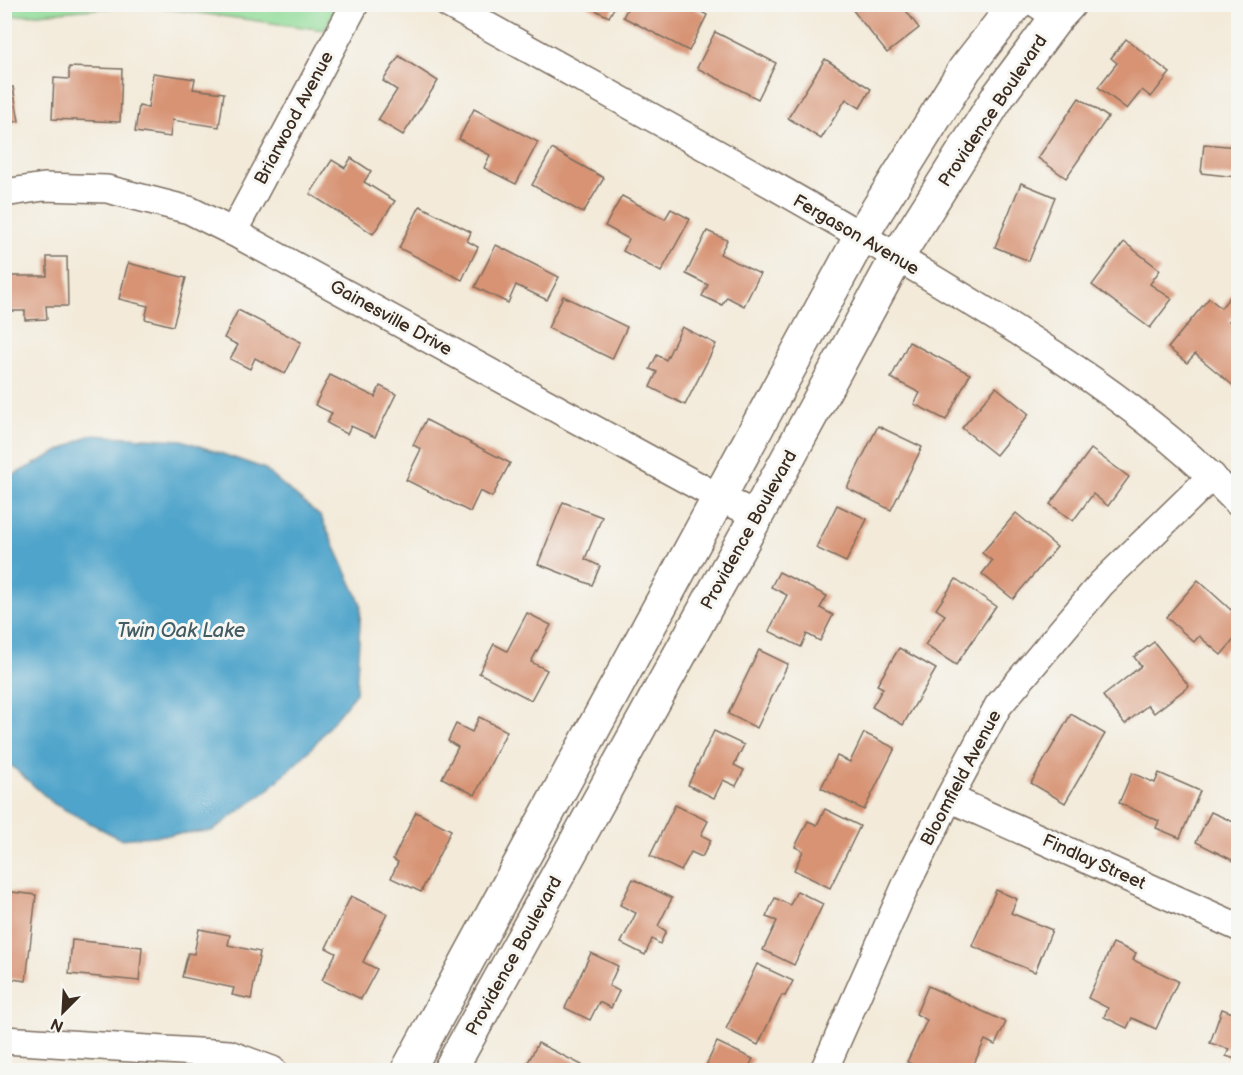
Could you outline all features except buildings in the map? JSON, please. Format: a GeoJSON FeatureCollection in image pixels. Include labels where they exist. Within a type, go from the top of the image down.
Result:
{"type":"FeatureCollection","features":[{"type":"Feature","properties":{"kind":"main road"},"geometry":{"type":"LineString","coordinates":[[408,1071],[861,236],[966,69],[1016,4]]}},
{"type":"Feature","properties":{"kind":"main road","name":"Providence Boulevard"},"geometry":{"type":"LineString","coordinates":[[450,1071],[758,515],[897,257],[1054,9]]}},
{"type":"Feature","properties":{"kind":"street","name":"Briarwood Avenue"},"geometry":{"type":"LineString","coordinates":[[233,232],[355,4]]}},
{"type":"Feature","properties":{"kind":"street","name":"Fergason Avenue"},"geometry":{"type":"LineString","coordinates":[[448,4],[861,236],[1049,349],[1159,429],[1239,503]]}},
{"type":"Feature","properties":{"kind":"street","name":"Gainesville Drive"},"geometry":{"type":"LineString","coordinates":[[4,193],[44,187],[107,189],[189,210],[720,498],[758,515]]}},
{"type":"Feature","properties":{"kind":"street","name":"Bloomfield Avenue"},"geometry":{"type":"LineString","coordinates":[[824,1071],[906,885],[998,706],[1101,584],[1212,476]]}},
{"type":"Feature","properties":{"kind":"street","name":"Findlay Street"},"geometry":{"type":"LineString","coordinates":[[949,798],[1239,927]]}},
{"type":"Feature","properties":{"kind":"street"},"geometry":{"type":"LineString","coordinates":[[4,1040],[229,1054],[272,1071]]}},
{"type":"Feature","properties":{"kind":"green space"},"geometry":{"type":"Polygon","coordinates":[[[5,4],[337,5],[324,30],[139,5],[5,17],[5,4]]]}},
{"type":"Feature","properties":{"kind":"water","name":"Twin Oak Lake"},"geometry":{"type":"Polygon","coordinates":[[[90,435],[182,440],[263,468],[321,517],[361,604],[356,693],[310,750],[268,790],[212,831],[120,839],[54,804],[5,760],[5,489],[13,475],[90,435]]]}}]}
